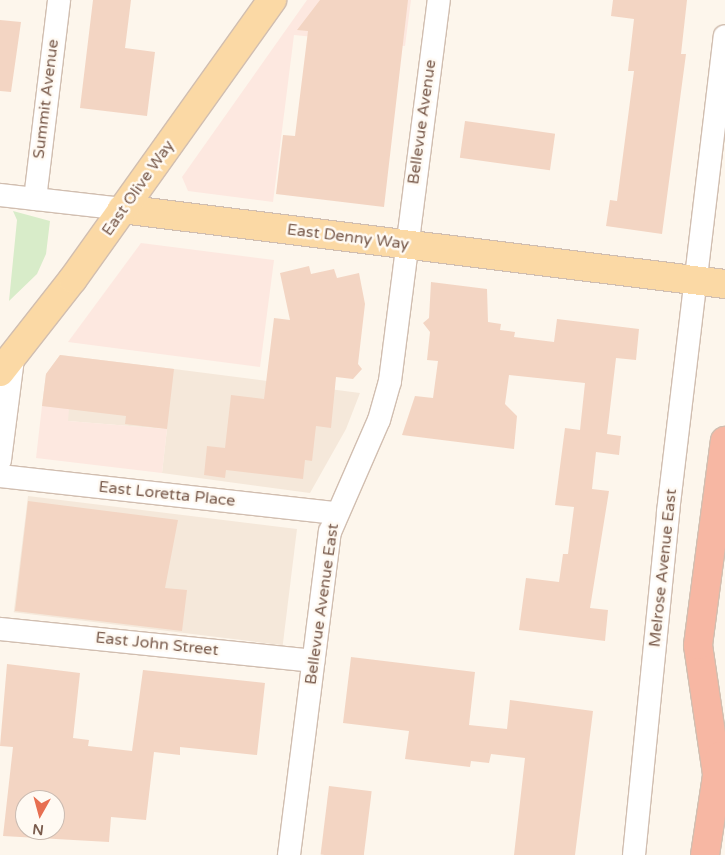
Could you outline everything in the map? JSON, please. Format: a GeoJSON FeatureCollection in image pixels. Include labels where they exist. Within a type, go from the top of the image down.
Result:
{"type":"FeatureCollection","features":[{"type":"Feature","properties":{"kind":"highway"},"geometry":{"type":"LineString","coordinates":[[718,774],[698,645],[725,441]]}},
{"type":"Feature","properties":{"kind":"highway"},"geometry":{"type":"LineString","coordinates":[[705,855],[725,728]]}},
{"type":"Feature","properties":{"kind":"main road","name":"East Olive Way"},"geometry":{"type":"LineString","coordinates":[[6,365],[122,209],[272,0]]}},
{"type":"Feature","properties":{"kind":"main road","name":"East Denny Way"},"geometry":{"type":"LineString","coordinates":[[122,209],[725,284]]}},
{"type":"Feature","properties":{"kind":"street","name":"Summit Avenue"},"geometry":{"type":"LineString","coordinates":[[35,199],[59,0]]}},
{"type":"Feature","properties":{"kind":"street","name":"Bellevue Avenue"},"geometry":{"type":"LineString","coordinates":[[405,244],[439,0]]}},
{"type":"Feature","properties":{"kind":"street","name":"Melrose Avenue East"},"geometry":{"type":"LineString","coordinates":[[634,855],[696,281],[725,36]]}},
{"type":"Feature","properties":{"kind":"street","name":"East Denny Way"},"geometry":{"type":"LineString","coordinates":[[0,195],[122,209]]}},
{"type":"Feature","properties":{"kind":"street","name":"Bellevue Avenue East"},"geometry":{"type":"LineString","coordinates":[[289,855],[313,661],[334,513],[369,443],[388,387],[405,244]]}},
{"type":"Feature","properties":{"kind":"street"},"geometry":{"type":"LineString","coordinates":[[0,460],[6,365]]}},
{"type":"Feature","properties":{"kind":"street","name":"East Loretta Place"},"geometry":{"type":"LineString","coordinates":[[0,476],[334,513]]}},
{"type":"Feature","properties":{"kind":"street","name":"East John Street"},"geometry":{"type":"LineString","coordinates":[[0,629],[313,661]]}},
{"type":"Feature","properties":{"kind":"shaded area"},"geometry":{"type":"Polygon","coordinates":[[[307,0],[411,0],[405,46],[294,35],[273,202],[188,191],[182,177],[307,0]]]}},
{"type":"Feature","properties":{"kind":"shaded area"},"geometry":{"type":"Polygon","coordinates":[[[141,243],[274,260],[260,367],[68,342],[141,243]]]}},
{"type":"Feature","properties":{"kind":"shaded area"},"geometry":{"type":"Polygon","coordinates":[[[60,355],[360,393],[346,429],[310,493],[162,473],[167,429],[68,421],[42,406],[46,374],[60,355]]]}},
{"type":"Feature","properties":{"kind":"shaded area"},"geometry":{"type":"Polygon","coordinates":[[[42,406],[69,409],[68,421],[167,429],[162,473],[36,458],[42,406]]]}},
{"type":"Feature","properties":{"kind":"shaded area"},"geometry":{"type":"Polygon","coordinates":[[[28,496],[297,529],[283,645],[14,612],[28,496]]]}},
{"type":"Feature","properties":{"kind":"green space"},"geometry":{"type":"Polygon","coordinates":[[[13,211],[50,221],[46,254],[37,274],[9,301],[17,220],[13,211]]]}},
{"type":"Feature","properties":{"kind":"building"},"geometry":{"type":"Polygon","coordinates":[[[93,0],[131,0],[125,48],[155,52],[147,116],[80,108],[93,0]]]}},
{"type":"Feature","properties":{"kind":"building"},"geometry":{"type":"Polygon","coordinates":[[[320,0],[408,0],[384,207],[276,194],[283,135],[295,136],[308,31],[297,30],[320,0]]]}},
{"type":"Feature","properties":{"kind":"building"},"geometry":{"type":"Polygon","coordinates":[[[613,0],[687,0],[681,54],[686,54],[662,234],[606,226],[610,200],[617,201],[634,71],[628,71],[634,19],[611,16],[613,0]]]}},
{"type":"Feature","properties":{"kind":"building"},"geometry":{"type":"Polygon","coordinates":[[[0,20],[21,22],[11,92],[0,91],[0,20]]]}},
{"type":"Feature","properties":{"kind":"building"},"geometry":{"type":"Polygon","coordinates":[[[465,121],[555,134],[550,170],[460,158],[465,121]]]}},
{"type":"Feature","properties":{"kind":"building"},"geometry":{"type":"Polygon","coordinates":[[[309,266],[311,274],[334,269],[337,278],[359,273],[365,304],[358,364],[362,369],[353,379],[336,377],[331,428],[316,426],[312,461],[305,460],[303,479],[226,470],[225,478],[204,475],[207,446],[225,448],[231,395],[264,399],[274,318],[290,320],[280,273],[309,266]]]}},
{"type":"Feature","properties":{"kind":"building"},"geometry":{"type":"Polygon","coordinates":[[[431,282],[487,289],[488,322],[501,324],[500,330],[515,332],[514,337],[554,342],[557,319],[639,329],[636,360],[616,358],[607,434],[621,436],[619,455],[596,452],[592,489],[609,491],[590,608],[608,610],[605,641],[519,630],[526,578],[559,582],[563,554],[568,554],[574,507],[555,505],[565,428],[580,430],[585,383],[509,375],[505,404],[517,416],[514,449],[402,435],[415,396],[433,398],[438,361],[427,360],[430,332],[423,323],[429,318],[431,282]]]}},
{"type":"Feature","properties":{"kind":"building"},"geometry":{"type":"Polygon","coordinates":[[[60,355],[174,369],[167,429],[125,424],[126,416],[42,406],[46,374],[60,355]]]}},
{"type":"Feature","properties":{"kind":"building"},"geometry":{"type":"Polygon","coordinates":[[[28,501],[178,520],[165,588],[187,590],[182,631],[15,611],[28,501]]]}},
{"type":"Feature","properties":{"kind":"building"},"geometry":{"type":"Polygon","coordinates":[[[351,657],[475,672],[469,725],[507,729],[510,700],[593,711],[575,855],[514,855],[525,758],[491,754],[489,763],[471,761],[470,767],[405,759],[409,731],[343,723],[351,657]]]}},
{"type":"Feature","properties":{"kind":"building"},"geometry":{"type":"Polygon","coordinates":[[[7,664],[80,673],[73,738],[89,740],[88,746],[132,751],[143,670],[265,683],[257,755],[180,747],[180,755],[154,752],[146,820],[111,817],[109,842],[65,840],[65,790],[15,790],[15,837],[3,836],[13,747],[0,746],[7,664]]]}},
{"type":"Feature","properties":{"kind":"building"},"geometry":{"type":"Polygon","coordinates":[[[329,786],[372,791],[364,855],[321,854],[329,786]]]}}]}
